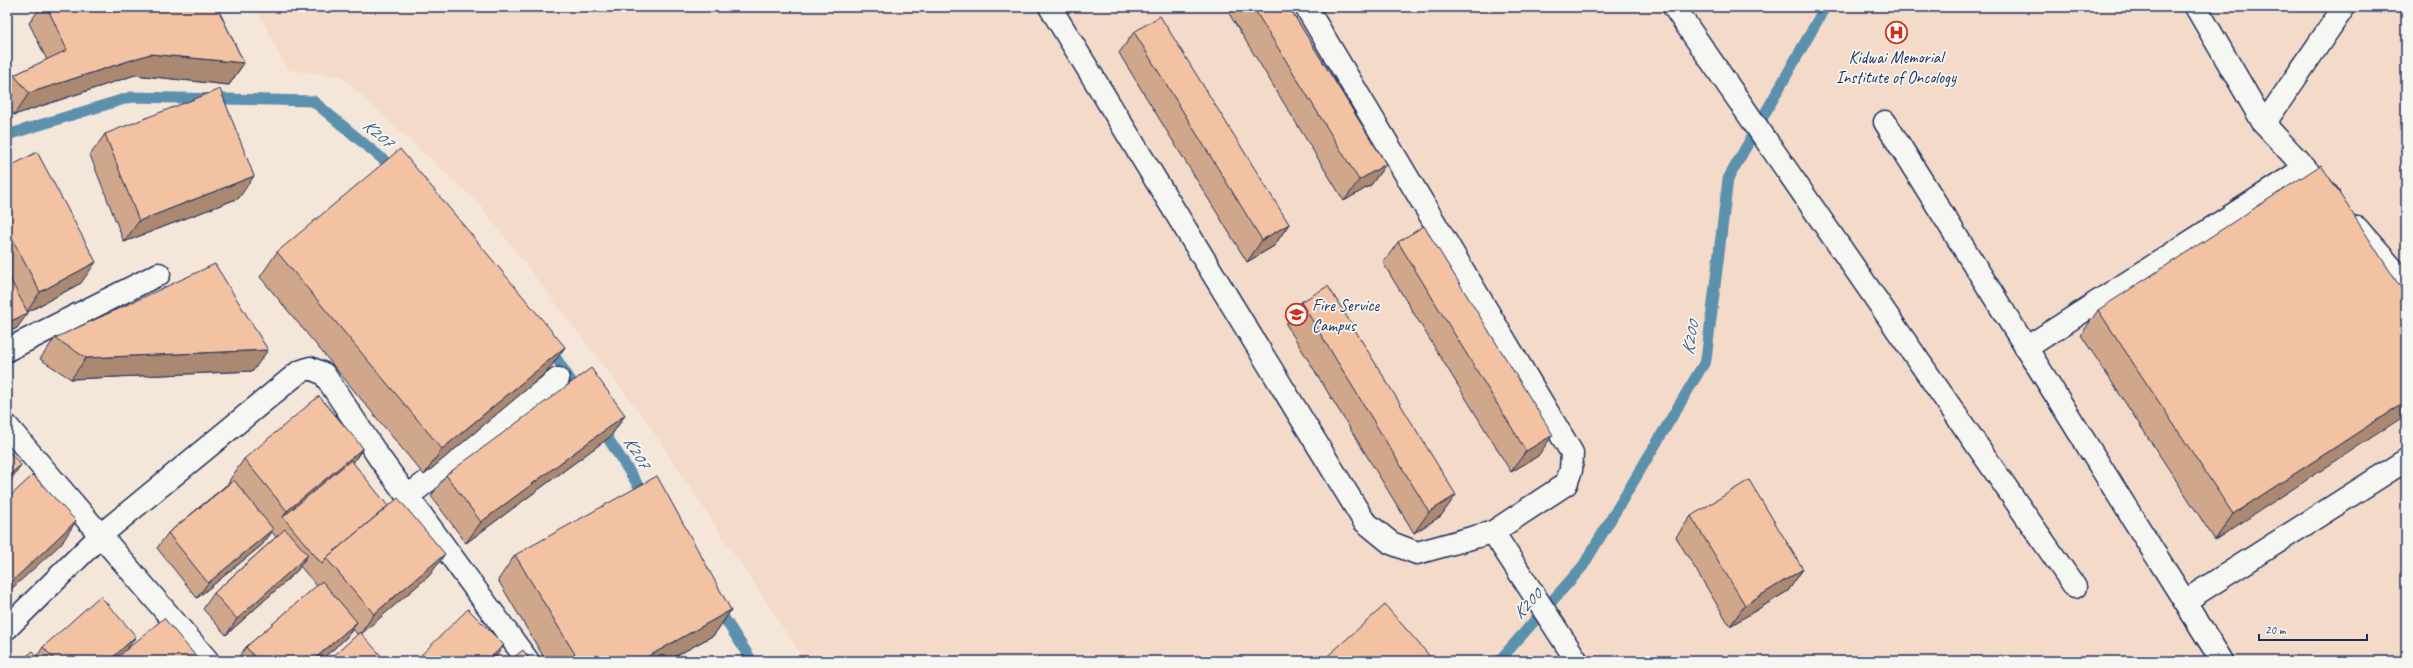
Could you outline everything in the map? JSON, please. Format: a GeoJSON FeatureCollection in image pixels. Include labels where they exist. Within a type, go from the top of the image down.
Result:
{"type":"FeatureCollection","features":[{"type":"Feature","properties":{"kind":"street"},"geometry":{"type":"LineString","coordinates":[[1050,7],[1364,522],[1391,543],[1417,554],[1493,532],[1566,484],[1571,470],[1572,453],[1306,7]]}},
{"type":"Feature","properties":{"kind":"street"},"geometry":{"type":"LineString","coordinates":[[1674,7],[2075,587]]}},
{"type":"Feature","properties":{"kind":"street"},"geometry":{"type":"LineString","coordinates":[[2196,7],[2264,124],[2305,168],[2406,284]]}},
{"type":"Feature","properties":{"kind":"street"},"geometry":{"type":"LineString","coordinates":[[2264,124],[2344,7]]}},
{"type":"Feature","properties":{"kind":"street"},"geometry":{"type":"LineString","coordinates":[[1885,122],[2222,661]]}},
{"type":"Feature","properties":{"kind":"street"},"geometry":{"type":"LineString","coordinates":[[2026,348],[2305,168]]}},
{"type":"Feature","properties":{"kind":"street"},"geometry":{"type":"LineString","coordinates":[[7,350],[159,274]]}},
{"type":"Feature","properties":{"kind":"street"},"geometry":{"type":"LineString","coordinates":[[7,628],[102,534],[299,372],[310,368],[324,374],[407,496],[528,661]]}},
{"type":"Feature","properties":{"kind":"street"},"geometry":{"type":"LineString","coordinates":[[407,496],[558,378]]}},
{"type":"Feature","properties":{"kind":"street"},"geometry":{"type":"LineString","coordinates":[[7,426],[102,534],[208,661]]}},
{"type":"Feature","properties":{"kind":"street"},"geometry":{"type":"LineString","coordinates":[[2185,601],[2406,460]]}},
{"type":"Feature","properties":{"kind":"street"},"geometry":{"type":"LineString","coordinates":[[1493,532],[1577,661]]}},
{"type":"Feature","properties":{"kind":"shaded area","name":"Fire Service Campus"},"geometry":{"type":"Polygon","coordinates":[[[256,7],[2406,7],[2406,661],[805,661],[649,425],[480,205],[340,76],[287,70],[256,7]]]}},
{"type":"Feature","properties":{"kind":"building"},"geometry":{"type":"Polygon","coordinates":[[[47,7],[217,7],[244,63],[150,54],[29,93],[14,75],[67,50],[47,7]]]}},
{"type":"Feature","properties":{"kind":"building"},"geometry":{"type":"Polygon","coordinates":[[[1253,7],[1289,7],[1386,164],[1359,180],[1253,7]]]}},
{"type":"Feature","properties":{"kind":"building"},"geometry":{"type":"Polygon","coordinates":[[[1160,16],[1289,224],[1262,240],[1134,32],[1160,16]]]}},
{"type":"Feature","properties":{"kind":"building"},"geometry":{"type":"Polygon","coordinates":[[[220,89],[254,176],[139,221],[105,134],[220,89]]]}},
{"type":"Feature","properties":{"kind":"building"},"geometry":{"type":"Polygon","coordinates":[[[400,149],[565,347],[442,449],[277,252],[400,149]]]}},
{"type":"Feature","properties":{"kind":"building"},"geometry":{"type":"Polygon","coordinates":[[[37,152],[96,262],[40,292],[7,229],[7,168],[37,152]]]}},
{"type":"Feature","properties":{"kind":"building"},"geometry":{"type":"Polygon","coordinates":[[[2321,165],[2406,296],[2406,401],[2233,514],[2098,310],[2321,165]]]}},
{"type":"Feature","properties":{"kind":"building"},"geometry":{"type":"Polygon","coordinates":[[[1424,226],[1553,435],[1526,451],[1398,242],[1424,226]]]}},
{"type":"Feature","properties":{"kind":"building"},"geometry":{"type":"Polygon","coordinates":[[[215,264],[268,350],[86,358],[55,338],[215,264]]]}},
{"type":"Feature","properties":{"kind":"building"},"geometry":{"type":"Polygon","coordinates":[[[7,273],[28,313],[7,323],[7,273]]]}},
{"type":"Feature","properties":{"kind":"building"},"geometry":{"type":"Polygon","coordinates":[[[1328,286],[1456,495],[1429,512],[1301,302],[1328,286]]]}},
{"type":"Feature","properties":{"kind":"building"},"geometry":{"type":"Polygon","coordinates":[[[591,368],[625,415],[481,522],[446,475],[591,368]]]}},
{"type":"Feature","properties":{"kind":"building"},"geometry":{"type":"Polygon","coordinates":[[[319,396],[363,448],[287,511],[244,459],[319,396]]]}},
{"type":"Feature","properties":{"kind":"building"},"geometry":{"type":"Polygon","coordinates":[[[7,449],[21,465],[7,477],[7,449]]]}},
{"type":"Feature","properties":{"kind":"building"},"geometry":{"type":"Polygon","coordinates":[[[351,460],[388,506],[326,558],[322,564],[283,517],[351,460]]]}},
{"type":"Feature","properties":{"kind":"building"},"geometry":{"type":"Polygon","coordinates":[[[33,475],[76,521],[7,586],[7,499],[33,475]]]}},
{"type":"Feature","properties":{"kind":"building"},"geometry":{"type":"Polygon","coordinates":[[[657,476],[731,610],[640,661],[579,661],[515,555],[657,476]]]}},
{"type":"Feature","properties":{"kind":"building"},"geometry":{"type":"Polygon","coordinates":[[[234,480],[273,529],[208,583],[168,533],[234,480]]]}},
{"type":"Feature","properties":{"kind":"building"},"geometry":{"type":"Polygon","coordinates":[[[1749,480],[1803,569],[1745,605],[1691,516],[1749,480]]]}},
{"type":"Feature","properties":{"kind":"building"},"geometry":{"type":"Polygon","coordinates":[[[398,498],[445,554],[374,614],[326,558],[398,498]]]}},
{"type":"Feature","properties":{"kind":"building"},"geometry":{"type":"Polygon","coordinates":[[[285,529],[308,555],[237,619],[214,593],[285,529]]]}},
{"type":"Feature","properties":{"kind":"building"},"geometry":{"type":"Polygon","coordinates":[[[322,581],[357,622],[312,661],[258,661],[246,647],[322,581]]]}},
{"type":"Feature","properties":{"kind":"building"},"geometry":{"type":"Polygon","coordinates":[[[100,596],[136,636],[109,661],[56,661],[43,647],[100,596]]]}},
{"type":"Feature","properties":{"kind":"building"},"geometry":{"type":"Polygon","coordinates":[[[1385,605],[1434,661],[1322,661],[1385,605]]]}},
{"type":"Feature","properties":{"kind":"building"},"geometry":{"type":"Polygon","coordinates":[[[468,609],[504,645],[487,661],[415,661],[468,609]]]}},
{"type":"Feature","properties":{"kind":"building"},"geometry":{"type":"Polygon","coordinates":[[[164,618],[199,660],[198,661],[113,661],[164,618]]]}},
{"type":"Feature","properties":{"kind":"building"},"geometry":{"type":"Polygon","coordinates":[[[360,632],[386,661],[328,661],[360,632]]]}},
{"type":"Feature","properties":{"kind":"building"},"geometry":{"type":"Polygon","coordinates":[[[523,650],[531,661],[509,661],[523,650]]]}},
{"type":"Feature","properties":{"kind":"building"},"geometry":{"type":"Polygon","coordinates":[[[33,651],[43,661],[21,661],[33,651]]]}},
{"type":"Feature","properties":{"kind":"waterway","name":"K200"},"geometry":{"type":"LineString","coordinates":[[1499,661],[1583,566],[1706,360],[1728,179],[1825,7]]}},
{"type":"Feature","properties":{"kind":"waterway","name":"K207"},"geometry":{"type":"LineString","coordinates":[[7,135],[131,97],[313,101],[397,171]]}},
{"type":"Feature","properties":{"kind":"waterway","name":"K207"},"geometry":{"type":"LineString","coordinates":[[549,347],[580,395]]}},
{"type":"Feature","properties":{"kind":"waterway","name":"K207"},"geometry":{"type":"LineString","coordinates":[[600,426],[647,499]]}},
{"type":"Feature","properties":{"kind":"waterway","name":"K207"},"geometry":{"type":"LineString","coordinates":[[717,607],[752,661]]}},
{"type":"Feature","properties":{"kind":"place","name":"Kidwai Memorial Institute of Oncology"},"geometry":{"type":"Point","coordinates":[1896,33]}},
{"type":"Feature","properties":{"kind":"place","name":"Fire Service Campus"},"geometry":{"type":"Point","coordinates":[1297,315]}}]}
